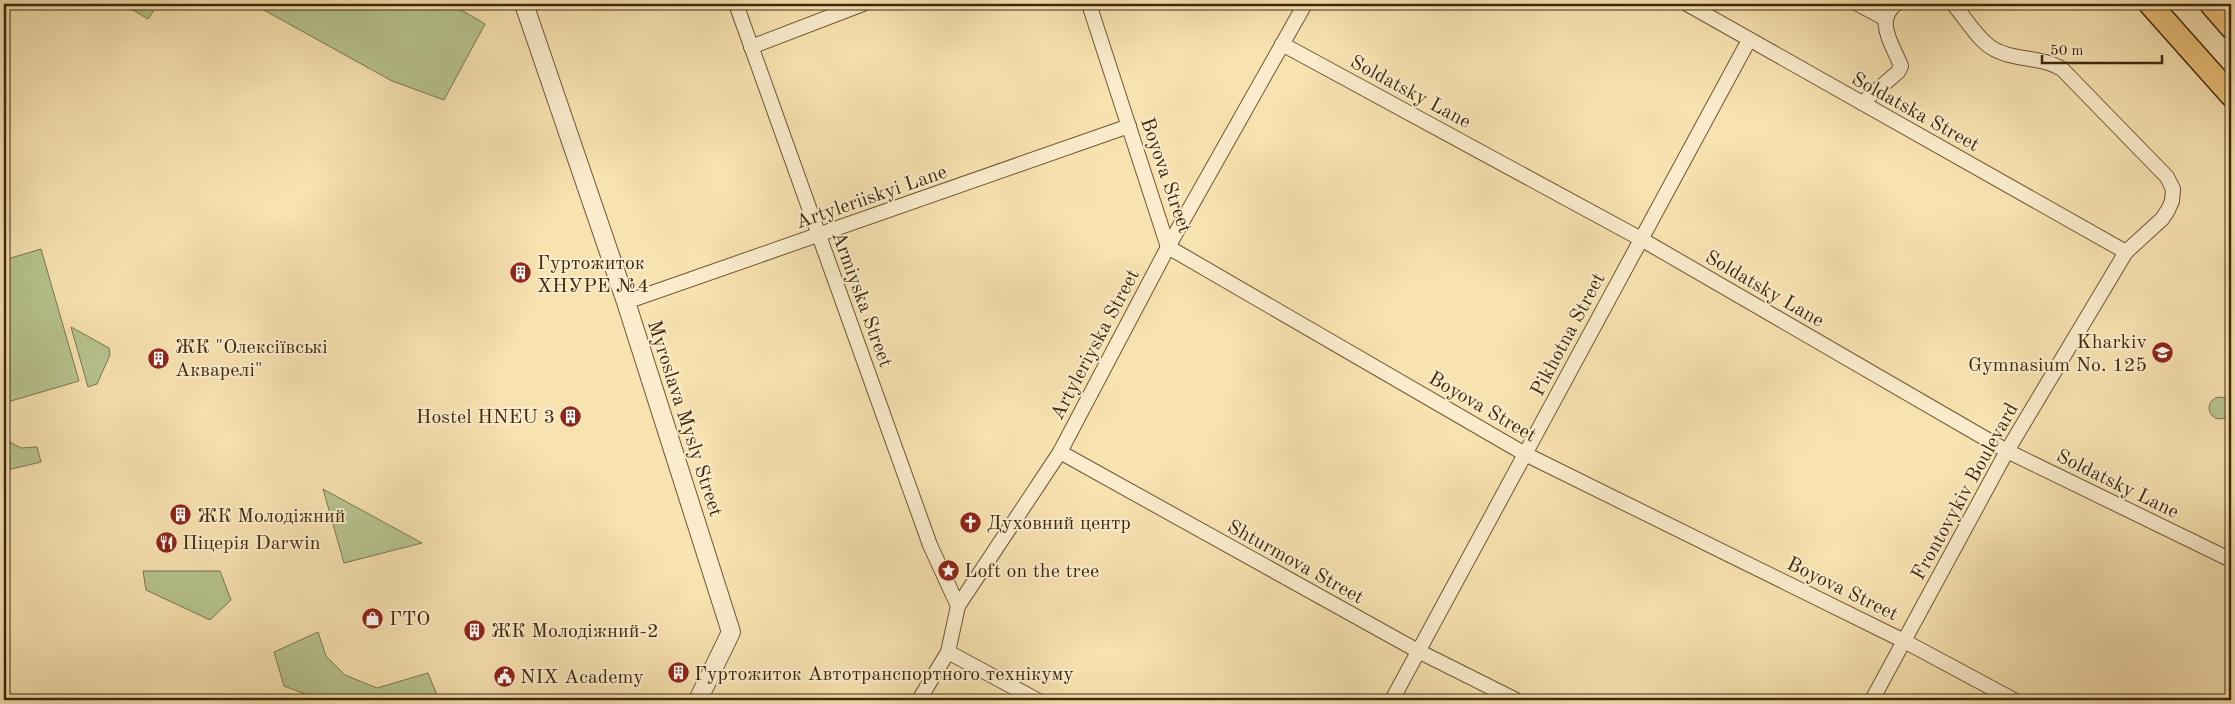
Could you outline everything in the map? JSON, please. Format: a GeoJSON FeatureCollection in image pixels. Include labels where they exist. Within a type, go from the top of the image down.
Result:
{"type":"FeatureCollection","features":[{"type":"Feature","properties":{"kind":"main road"},"geometry":{"type":"LineString","coordinates":[[2150,4],[2231,95]]}},
{"type":"Feature","properties":{"kind":"main road"},"geometry":{"type":"LineString","coordinates":[[2211,4],[2231,27]]}},
{"type":"Feature","properties":{"kind":"street","name":"Myroslava Mysly Street"},"geometry":{"type":"LineString","coordinates":[[524,4],[626,302],[731,632],[698,700]]}},
{"type":"Feature","properties":{"kind":"street","name":"Armiyska Street"},"geometry":{"type":"LineString","coordinates":[[736,4],[930,546],[958,606]]}},
{"type":"Feature","properties":{"kind":"street"},"geometry":{"type":"LineString","coordinates":[[751,47],[863,4]]}},
{"type":"Feature","properties":{"kind":"street","name":"Boyova Street"},"geometry":{"type":"LineString","coordinates":[[1089,4],[1168,247],[1525,454],[1904,641],[2014,700]]}},
{"type":"Feature","properties":{"kind":"street","name":"Artyleriyska Street"},"geometry":{"type":"LineString","coordinates":[[919,700],[948,652],[958,606],[1060,452],[1168,247],[1305,4]]}},
{"type":"Feature","properties":{"kind":"street","name":"Soldatska Street"},"geometry":{"type":"LineString","coordinates":[[1687,4],[2126,252]]}},
{"type":"Feature","properties":{"kind":"street"},"geometry":{"type":"LineString","coordinates":[[1858,4],[1884,18]]}},
{"type":"Feature","properties":{"kind":"street"},"geometry":{"type":"LineString","coordinates":[[1862,104],[1898,72],[1901,66],[1885,28],[1884,18],[1888,10],[1896,4]]}},
{"type":"Feature","properties":{"kind":"street","name":"Frontovykiv Boulevard"},"geometry":{"type":"LineString","coordinates":[[1872,700],[2007,451],[2126,252],[2162,219],[2172,201],[2173,189],[2167,177],[2062,69],[2053,63],[2005,53],[1991,47],[1953,4]]}},
{"type":"Feature","properties":{"kind":"street","name":"Pikhotna Street"},"geometry":{"type":"LineString","coordinates":[[1392,700],[1749,40]]}},
{"type":"Feature","properties":{"kind":"street","name":"Soldatsky Lane"},"geometry":{"type":"LineString","coordinates":[[1282,44],[1641,239],[2007,451],[2231,560]]}},
{"type":"Feature","properties":{"kind":"street","name":"Artyleriiskyi Lane"},"geometry":{"type":"LineString","coordinates":[[626,302],[1129,126]]}},
{"type":"Feature","properties":{"kind":"street","name":"Shturmova Street"},"geometry":{"type":"LineString","coordinates":[[1060,452],[1418,651],[1516,700]]}},
{"type":"Feature","properties":{"kind":"street"},"geometry":{"type":"LineString","coordinates":[[948,652],[1037,700]]}},
{"type":"Feature","properties":{"kind":"green space"},"geometry":{"type":"Polygon","coordinates":[[[123,4],[158,4],[148,19],[123,4]]]}},
{"type":"Feature","properties":{"kind":"green space"},"geometry":{"type":"Polygon","coordinates":[[[253,4],[451,4],[485,24],[444,100],[392,81],[253,4]]]}},
{"type":"Feature","properties":{"kind":"green space"},"geometry":{"type":"Polygon","coordinates":[[[41,249],[79,381],[4,403],[4,260],[41,249]]]}},
{"type":"Feature","properties":{"kind":"green space"},"geometry":{"type":"Polygon","coordinates":[[[71,327],[109,348],[110,355],[97,384],[88,387],[71,327]]]}},
{"type":"Feature","properties":{"kind":"green space"},"geometry":{"type":"Polygon","coordinates":[[[2220,397],[2228,400],[2231,408],[2228,416],[2220,419],[2212,416],[2209,408],[2212,400],[2220,397]]]}},
{"type":"Feature","properties":{"kind":"green space"},"geometry":{"type":"Polygon","coordinates":[[[4,439],[21,448],[37,447],[41,462],[7,470],[4,455],[4,439]]]}},
{"type":"Feature","properties":{"kind":"green space"},"geometry":{"type":"Polygon","coordinates":[[[323,489],[422,543],[344,563],[323,489]]]}},
{"type":"Feature","properties":{"kind":"green space"},"geometry":{"type":"Polygon","coordinates":[[[143,571],[220,571],[231,600],[210,620],[146,590],[143,571]]]}},
{"type":"Feature","properties":{"kind":"green space"},"geometry":{"type":"Polygon","coordinates":[[[318,632],[326,656],[345,675],[377,688],[428,673],[439,700],[321,700],[284,686],[274,652],[318,632]]]}},
{"type":"Feature","properties":{"kind":"place","name":"Гуртожиток ХНУРЕ №4"},"geometry":{"type":"Point","coordinates":[521,273]}},
{"type":"Feature","properties":{"kind":"place","name":"Kharkiv Gymnasium No. 125"},"geometry":{"type":"Point","coordinates":[2163,352]}},
{"type":"Feature","properties":{"kind":"place","name":"ЖК \"Олексіївські Акварелі\""},"geometry":{"type":"Point","coordinates":[159,358]}},
{"type":"Feature","properties":{"kind":"place","name":"Hostel HNEU 3"},"geometry":{"type":"Point","coordinates":[571,416]}},
{"type":"Feature","properties":{"kind":"place","name":"ЖК Молодіжний"},"geometry":{"type":"Point","coordinates":[181,515]}},
{"type":"Feature","properties":{"kind":"place","name":"Духовний центр"},"geometry":{"type":"Point","coordinates":[971,522]}},
{"type":"Feature","properties":{"kind":"place","name":"Піцерія Darwin"},"geometry":{"type":"Point","coordinates":[166,542]}},
{"type":"Feature","properties":{"kind":"place","name":"Loft on the tree"},"geometry":{"type":"Point","coordinates":[948,570]}},
{"type":"Feature","properties":{"kind":"place","name":"ГТО"},"geometry":{"type":"Point","coordinates":[373,618]}},
{"type":"Feature","properties":{"kind":"place","name":"ЖК Молодіжний-2"},"geometry":{"type":"Point","coordinates":[475,630]}},
{"type":"Feature","properties":{"kind":"place","name":"Гуртожиток Автотранспортного технікуму"},"geometry":{"type":"Point","coordinates":[678,673]}},
{"type":"Feature","properties":{"kind":"place","name":"NIX Academy"},"geometry":{"type":"Point","coordinates":[504,676]}}]}
